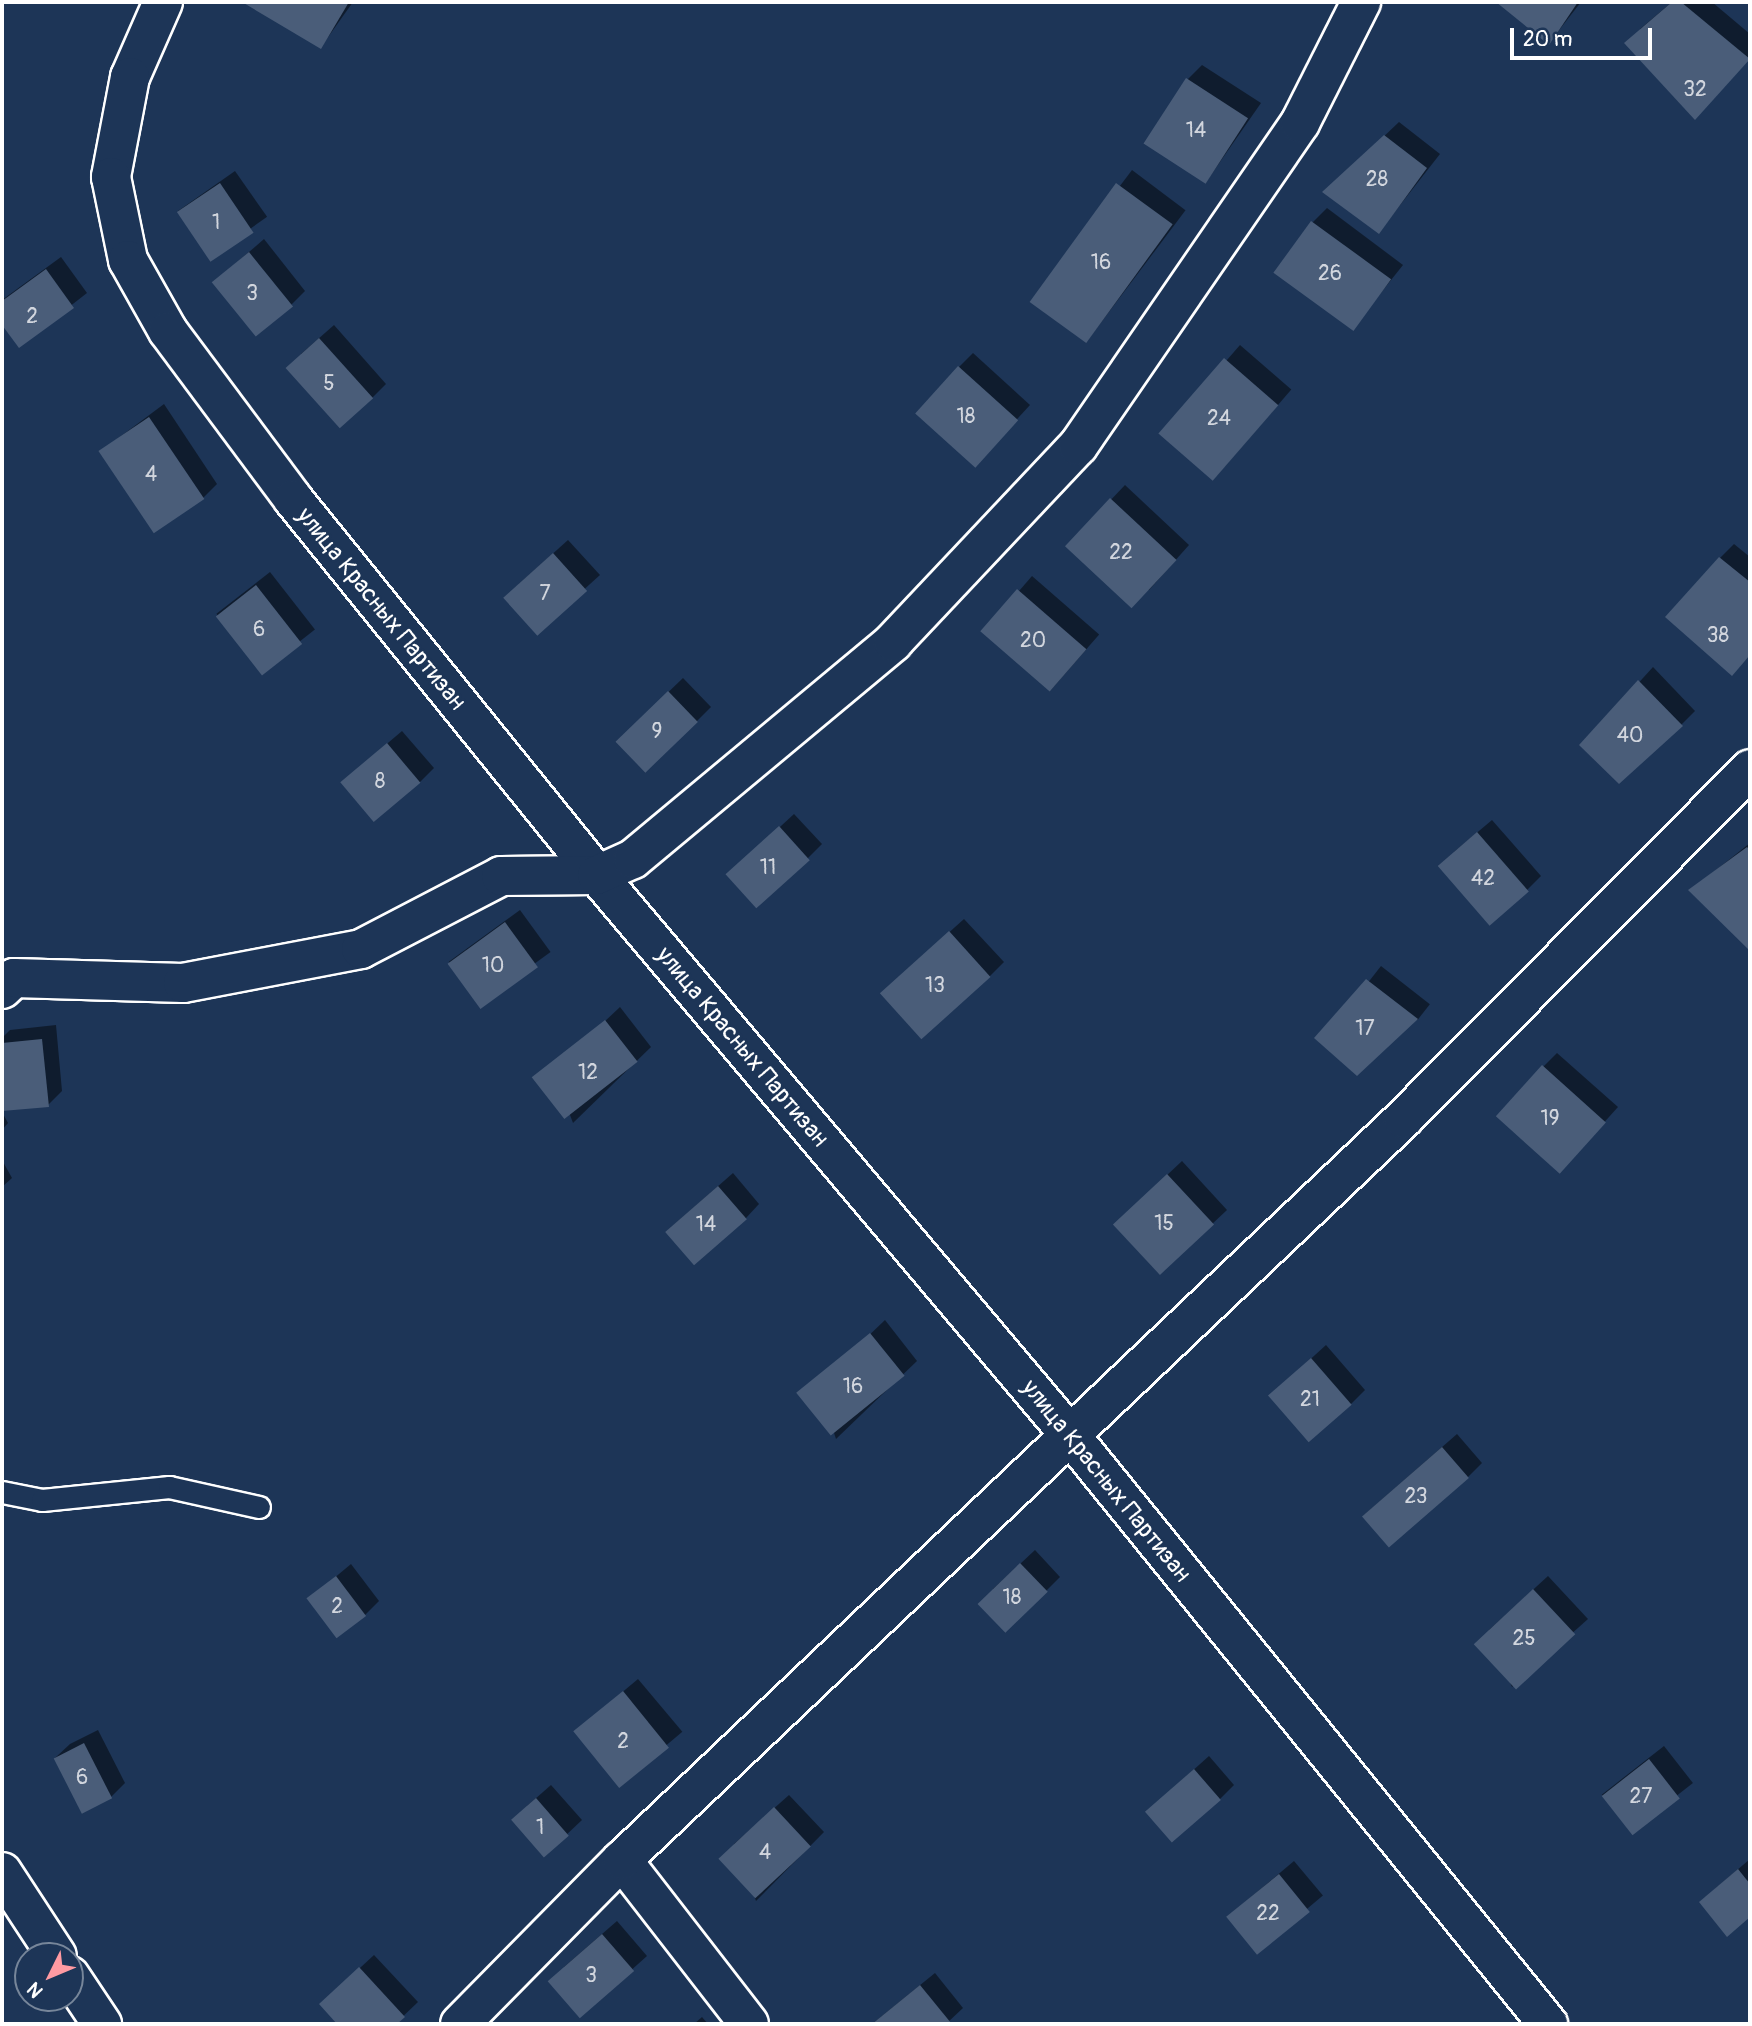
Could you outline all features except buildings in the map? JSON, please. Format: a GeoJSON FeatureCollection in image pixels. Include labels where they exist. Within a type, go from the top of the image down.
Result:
{"type":"FeatureCollection","features":[{"type":"Feature","properties":{"kind":"street","name":"улица Красных Партизан"},"geometry":{"type":"LineString","coordinates":[[163,2],[130,77],[111,177],[128,260],[168,331],[293,499],[597,875],[1070,1435],[1548,2024]]}},
{"type":"Feature","properties":{"kind":"street"},"geometry":{"type":"LineString","coordinates":[[2,989],[14,978],[183,983],[361,949],[501,876],[597,875],[633,859],[893,642],[1078,446],[1300,124],[1361,2]]}},
{"type":"Feature","properties":{"kind":"street"},"geometry":{"type":"LineString","coordinates":[[460,2024],[622,1860],[1403,1119],[1750,769]]}},
{"type":"Feature","properties":{"kind":"street"},"geometry":{"type":"LineString","coordinates":[[622,1860],[749,2024]]}},
{"type":"Feature","properties":{"kind":"street"},"geometry":{"type":"LineString","coordinates":[[2,1872],[48,1942]]}},
{"type":"Feature","properties":{"kind":"street"},"geometry":{"type":"LineString","coordinates":[[84,1997],[102,2024]]}},
{"type":"Feature","properties":{"kind":"lane"},"geometry":{"type":"LineString","coordinates":[[2,1492],[42,1500],[169,1487],[259,1507]]}}]}
